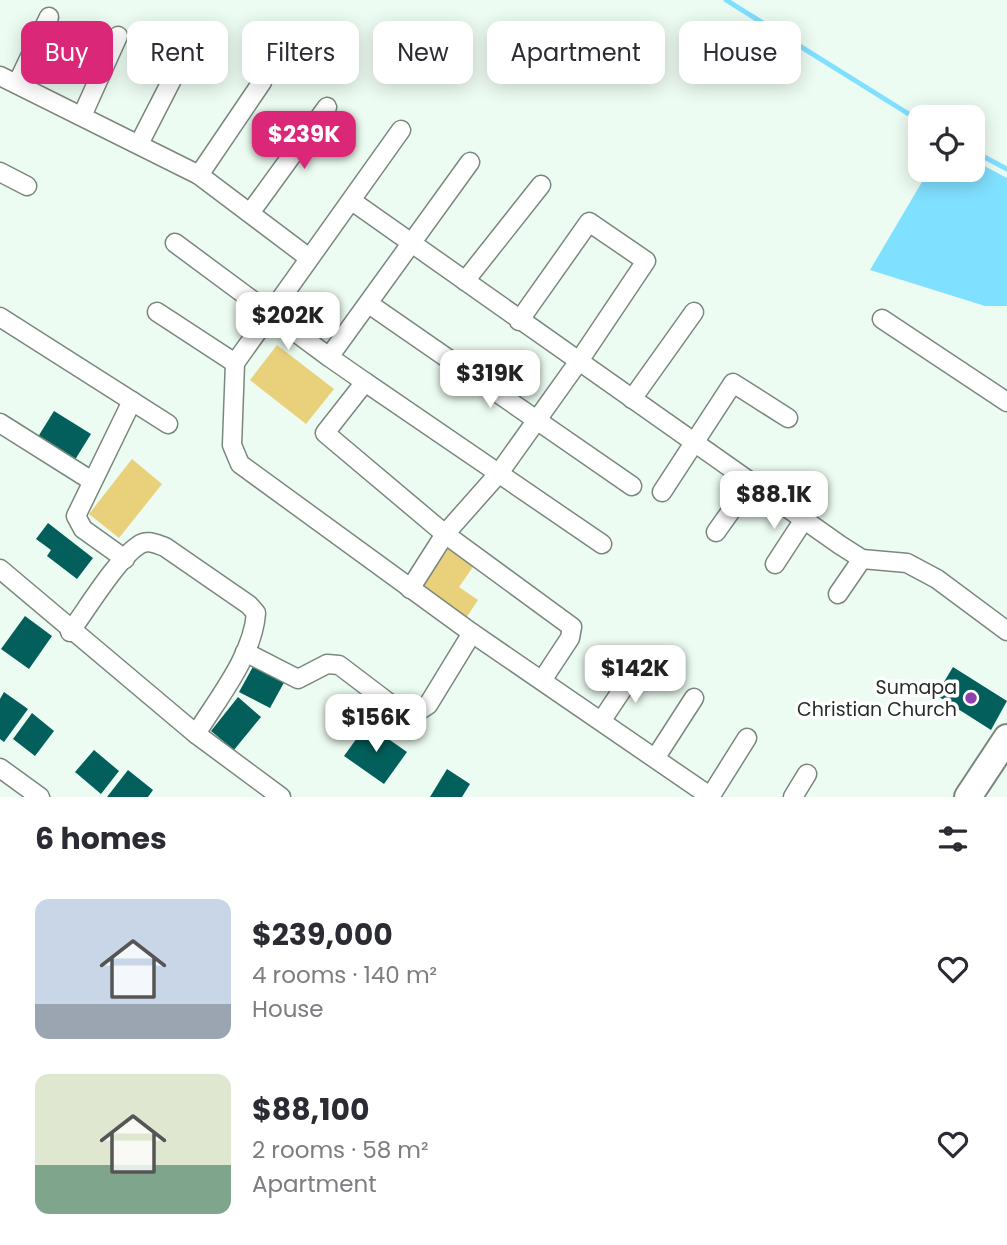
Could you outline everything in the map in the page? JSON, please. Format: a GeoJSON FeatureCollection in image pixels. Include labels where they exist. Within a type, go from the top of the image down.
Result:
{"type":"FeatureCollection","features":[{"type":"Feature","properties":{"kind":"main road"},"geometry":{"type":"LineString","coordinates":[[968,797],[1004,751]]}},
{"type":"Feature","properties":{"kind":"street"},"geometry":{"type":"LineString","coordinates":[[17,84],[49,17]]}},
{"type":"Feature","properties":{"kind":"street"},"geometry":{"type":"LineString","coordinates":[[82,116],[118,36]]}},
{"type":"Feature","properties":{"kind":"street"},"geometry":{"type":"LineString","coordinates":[[0,76],[199,175],[309,258]]}},
{"type":"Feature","properties":{"kind":"street"},"geometry":{"type":"LineString","coordinates":[[139,144],[170,84]]}},
{"type":"Feature","properties":{"kind":"street"},"geometry":{"type":"LineString","coordinates":[[199,175],[261,84]]}},
{"type":"Feature","properties":{"kind":"street"},"geometry":{"type":"LineString","coordinates":[[250,213],[327,107]]}},
{"type":"Feature","properties":{"kind":"street"},"geometry":{"type":"LineString","coordinates":[[401,130],[235,363],[232,445],[240,464],[472,633],[603,720],[710,797],[747,738]]}},
{"type":"Feature","properties":{"kind":"street"},"geometry":{"type":"LineString","coordinates":[[329,357],[470,162]]}},
{"type":"Feature","properties":{"kind":"street"},"geometry":{"type":"LineString","coordinates":[[0,172],[27,186]]}},
{"type":"Feature","properties":{"kind":"street"},"geometry":{"type":"LineString","coordinates":[[465,281],[541,185]]}},
{"type":"Feature","properties":{"kind":"street"},"geometry":{"type":"LineString","coordinates":[[352,201],[750,484],[805,518],[862,559],[907,563],[937,579],[1007,631]]}},
{"type":"Feature","properties":{"kind":"street"},"geometry":{"type":"LineString","coordinates":[[410,589],[445,534],[499,473],[539,420],[646,261],[589,222],[519,321]]}},
{"type":"Feature","properties":{"kind":"street"},"geometry":{"type":"LineString","coordinates":[[175,243],[269,315],[602,544]]}},
{"type":"Feature","properties":{"kind":"street"},"geometry":{"type":"LineString","coordinates":[[369,304],[632,486]]}},
{"type":"Feature","properties":{"kind":"street"},"geometry":{"type":"LineString","coordinates":[[157,312],[235,363]]}},
{"type":"Feature","properties":{"kind":"street"},"geometry":{"type":"LineString","coordinates":[[632,399],[694,312]]}},
{"type":"Feature","properties":{"kind":"street"},"geometry":{"type":"LineString","coordinates":[[0,317],[167,424]]}},
{"type":"Feature","properties":{"kind":"street"},"geometry":{"type":"LineString","coordinates":[[882,318],[1007,402]]}},
{"type":"Feature","properties":{"kind":"street"},"geometry":{"type":"LineString","coordinates":[[365,382],[325,433],[445,534],[572,627],[570,638],[543,679]]}},
{"type":"Feature","properties":{"kind":"street"},"geometry":{"type":"LineString","coordinates":[[662,492],[733,383],[788,418]]}},
{"type":"Feature","properties":{"kind":"street"},"geometry":{"type":"LineString","coordinates":[[125,559],[78,524],[76,516],[132,401]]}},
{"type":"Feature","properties":{"kind":"street"},"geometry":{"type":"LineString","coordinates":[[0,423],[92,481]]}},
{"type":"Feature","properties":{"kind":"street"},"geometry":{"type":"LineString","coordinates":[[716,532],[750,484]]}},
{"type":"Feature","properties":{"kind":"street"},"geometry":{"type":"LineString","coordinates":[[775,564],[805,518]]}},
{"type":"Feature","properties":{"kind":"street"},"geometry":{"type":"LineString","coordinates":[[71,632],[125,559],[141,543],[152,542],[165,547],[249,605],[256,613],[255,627],[246,652],[196,734]]}},
{"type":"Feature","properties":{"kind":"street"},"geometry":{"type":"LineString","coordinates":[[838,594],[862,559]]}},
{"type":"Feature","properties":{"kind":"street"},"geometry":{"type":"LineString","coordinates":[[0,569],[71,632],[196,734],[281,797]]}},
{"type":"Feature","properties":{"kind":"street"},"geometry":{"type":"LineString","coordinates":[[246,652],[298,679],[327,664],[339,665],[401,712],[414,714],[428,705],[472,633]]}},
{"type":"Feature","properties":{"kind":"street"},"geometry":{"type":"LineString","coordinates":[[603,720],[636,669]]}},
{"type":"Feature","properties":{"kind":"street"},"geometry":{"type":"LineString","coordinates":[[656,757],[694,698]]}},
{"type":"Feature","properties":{"kind":"street"},"geometry":{"type":"LineString","coordinates":[[0,768],[40,797]]}},
{"type":"Feature","properties":{"kind":"street"},"geometry":{"type":"LineString","coordinates":[[793,797],[807,774]]}},
{"type":"Feature","properties":{"kind":"shaded area"},"geometry":{"type":"Polygon","coordinates":[[[277,345],[334,389],[306,424],[250,380],[277,345]]]}},
{"type":"Feature","properties":{"kind":"shaded area"},"geometry":{"type":"Polygon","coordinates":[[[132,459],[162,484],[119,538],[89,514],[132,459]]]}},
{"type":"Feature","properties":{"kind":"shaded area"},"geometry":{"type":"Polygon","coordinates":[[[451,545],[475,564],[459,587],[478,600],[464,621],[420,590],[451,545]]]}},
{"type":"Feature","properties":{"kind":"water"},"geometry":{"type":"Polygon","coordinates":[[[985,166],[1007,178],[1007,306],[985,306],[870,270],[922,182],[985,182],[985,166]]]}},
{"type":"Feature","properties":{"kind":"building"},"geometry":{"type":"Polygon","coordinates":[[[54,411],[91,434],[73,463],[36,440],[54,411]]]}},
{"type":"Feature","properties":{"kind":"building"},"geometry":{"type":"Polygon","coordinates":[[[48,523],[93,558],[77,579],[47,556],[51,550],[36,539],[48,523]]]}},
{"type":"Feature","properties":{"kind":"building"},"geometry":{"type":"Polygon","coordinates":[[[25,616],[52,636],[29,669],[1,649],[25,616]]]}},
{"type":"Feature","properties":{"kind":"building"},"geometry":{"type":"Polygon","coordinates":[[[255,663],[286,679],[270,708],[239,692],[255,663]]]}},
{"type":"Feature","properties":{"kind":"building","name":"Sumapa Christian Church"},"geometry":{"type":"Polygon","coordinates":[[[953,667],[1007,701],[991,730],[936,695],[953,667]]]}},
{"type":"Feature","properties":{"kind":"building"},"geometry":{"type":"Polygon","coordinates":[[[4,692],[28,709],[4,742],[0,739],[0,699],[4,692]]]}},
{"type":"Feature","properties":{"kind":"building"},"geometry":{"type":"Polygon","coordinates":[[[238,697],[261,717],[234,750],[211,731],[238,697]]]}},
{"type":"Feature","properties":{"kind":"building"},"geometry":{"type":"Polygon","coordinates":[[[32,713],[54,731],[35,756],[13,739],[32,713]]]}},
{"type":"Feature","properties":{"kind":"building"},"geometry":{"type":"Polygon","coordinates":[[[367,724],[407,752],[384,784],[344,756],[367,724]]]}},
{"type":"Feature","properties":{"kind":"building"},"geometry":{"type":"Polygon","coordinates":[[[94,750],[119,771],[101,794],[75,772],[94,750]]]}},
{"type":"Feature","properties":{"kind":"building"},"geometry":{"type":"Polygon","coordinates":[[[447,769],[470,784],[462,797],[430,797],[447,769]]]}},
{"type":"Feature","properties":{"kind":"building"},"geometry":{"type":"Polygon","coordinates":[[[128,770],[153,790],[148,797],[107,797],[128,770]]]}},
{"type":"Feature","properties":{"kind":"waterway"},"geometry":{"type":"LineString","coordinates":[[726,0],[908,114]]}},
{"type":"Feature","properties":{"kind":"waterway"},"geometry":{"type":"LineString","coordinates":[[985,157],[1007,169]]}},
{"type":"Feature","properties":{"kind":"place","name":"Sumapa Christian Church"},"geometry":{"type":"Point","coordinates":[971,698]}}]}
